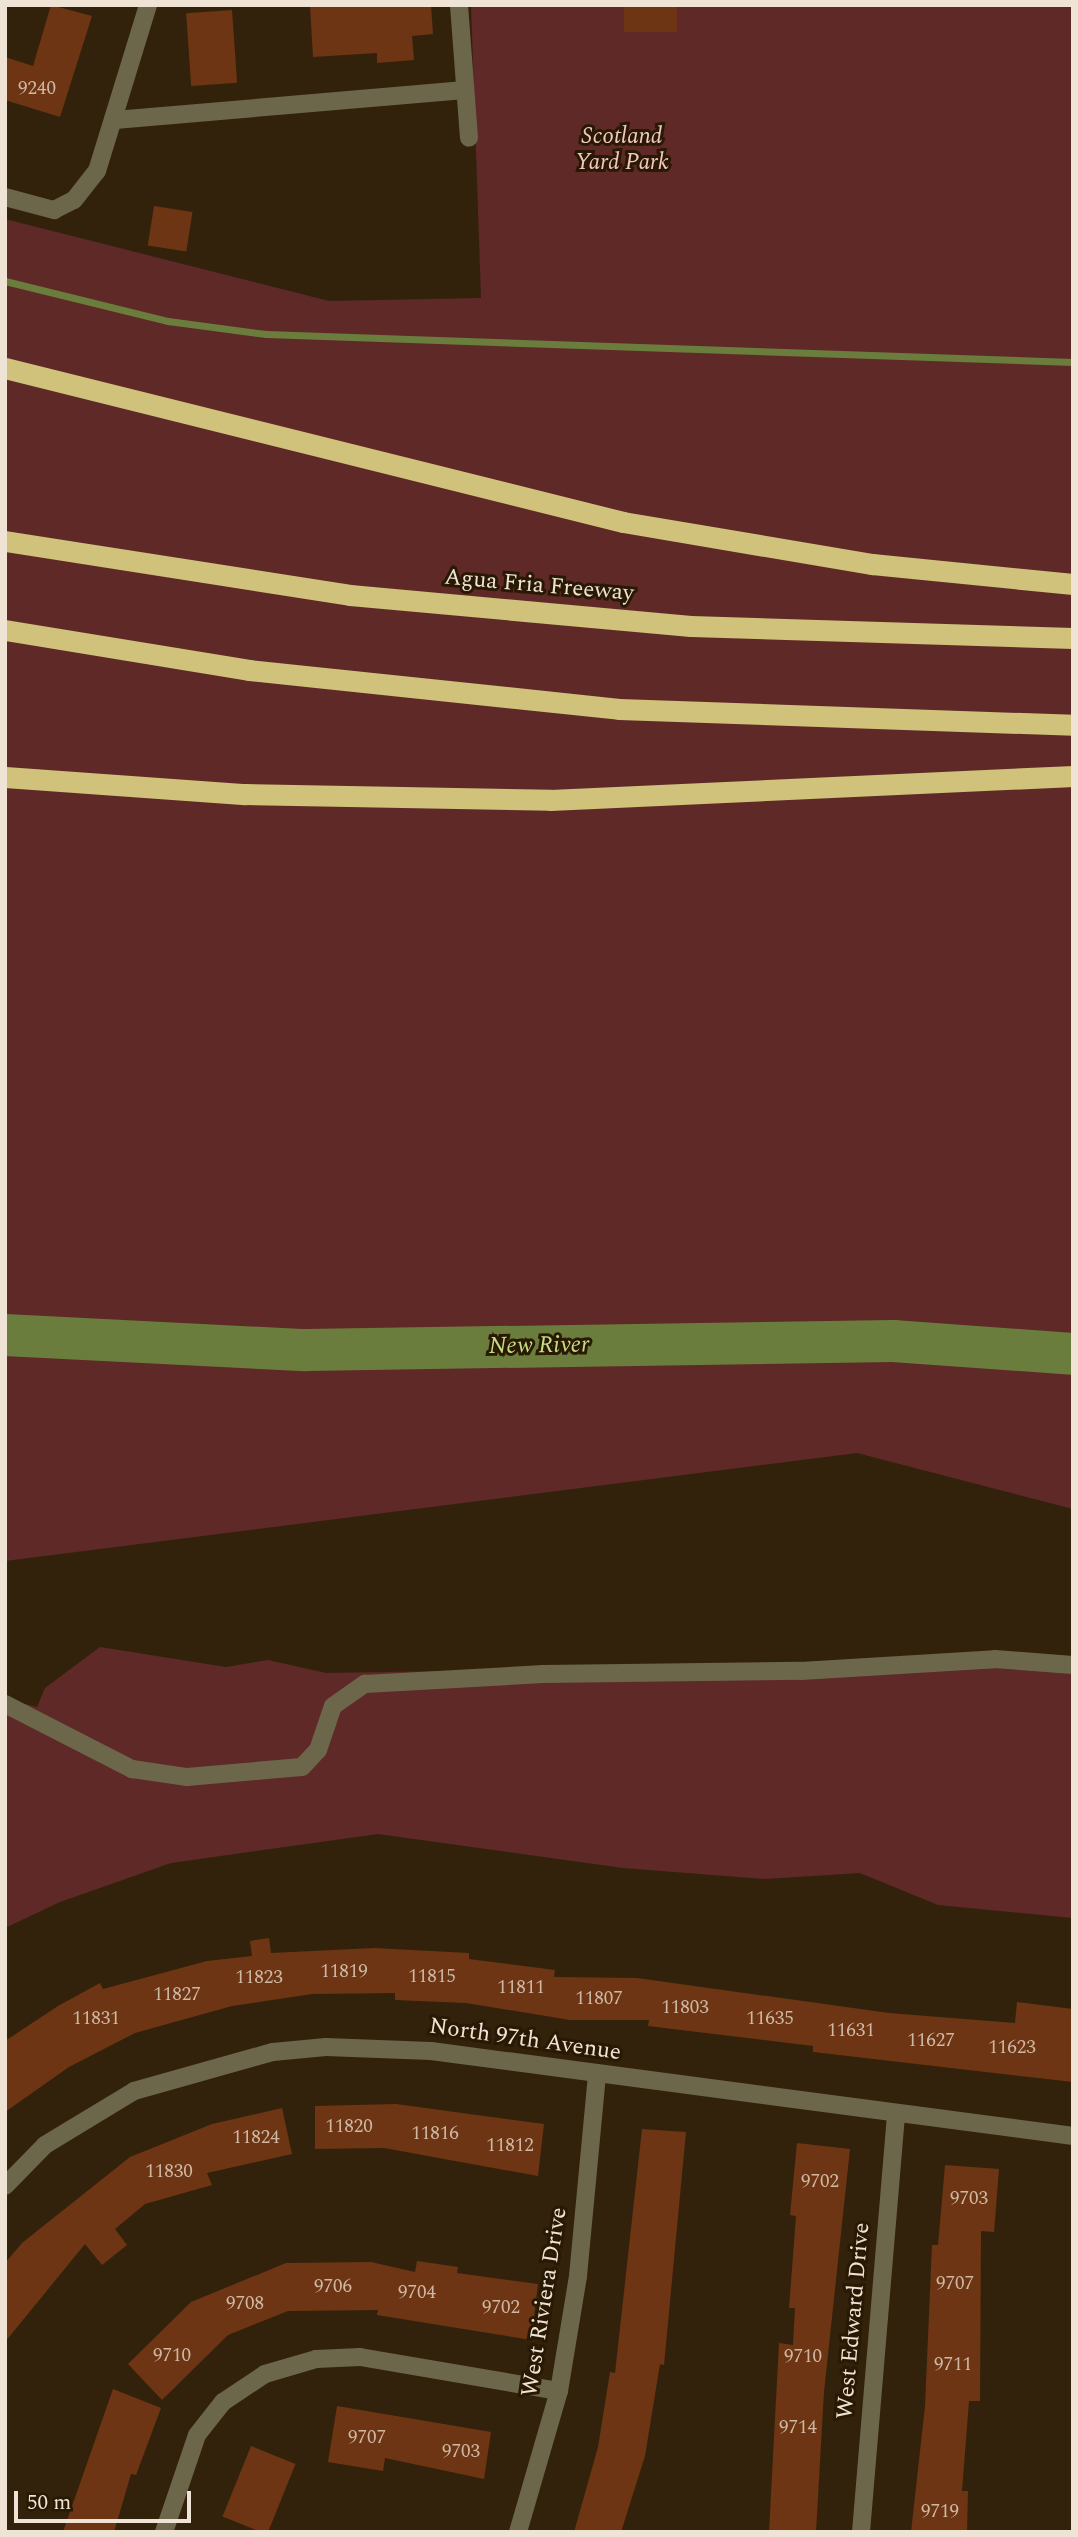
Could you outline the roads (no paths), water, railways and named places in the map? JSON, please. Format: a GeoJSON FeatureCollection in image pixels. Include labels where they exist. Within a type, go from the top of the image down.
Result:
{"type":"FeatureCollection","features":[{"type":"Feature","properties":{"kind":"highway"},"geometry":{"type":"LineString","coordinates":[[5,368],[623,522],[872,564],[1073,584]]}},
{"type":"Feature","properties":{"kind":"highway","name":"Agua Fria Freeway"},"geometry":{"type":"LineString","coordinates":[[5,541],[350,595],[677,625],[1073,638]]}},
{"type":"Feature","properties":{"kind":"highway"},"geometry":{"type":"LineString","coordinates":[[5,630],[249,670],[619,709],[1073,725]]}},
{"type":"Feature","properties":{"kind":"highway"},"geometry":{"type":"LineString","coordinates":[[5,777],[245,794],[550,800],[1073,776]]}},
{"type":"Feature","properties":{"kind":"street"},"geometry":{"type":"LineString","coordinates":[[5,197],[54,210],[74,200],[97,171],[115,120],[148,5]]}},
{"type":"Feature","properties":{"kind":"street"},"geometry":{"type":"LineString","coordinates":[[458,5],[469,138]]}},
{"type":"Feature","properties":{"kind":"street"},"geometry":{"type":"LineString","coordinates":[[115,120],[465,90]]}},
{"type":"Feature","properties":{"kind":"street"},"geometry":{"type":"LineString","coordinates":[[5,1704],[132,1769],[187,1777],[302,1767],[318,1750],[333,1706],[365,1684],[543,1674],[801,1671],[995,1659],[1073,1665]]}},
{"type":"Feature","properties":{"kind":"street","name":"North 97th Avenue"},"geometry":{"type":"LineString","coordinates":[[5,2186],[45,2145],[134,2091],[273,2052],[379,2047],[1073,2136]]}},
{"type":"Feature","properties":{"kind":"street","name":"West Riviera Drive"},"geometry":{"type":"LineString","coordinates":[[518,2532],[559,2391],[578,2276],[597,2074]]}},
{"type":"Feature","properties":{"kind":"street","name":"West Edward Drive"},"geometry":{"type":"LineString","coordinates":[[861,2532],[896,2114]]}},
{"type":"Feature","properties":{"kind":"street"},"geometry":{"type":"LineString","coordinates":[[164,2532],[197,2435],[223,2402],[265,2374],[316,2359],[360,2357],[559,2391]]}},
{"type":"Feature","properties":{"kind":"waterway"},"geometry":{"type":"LineString","coordinates":[[5,281],[168,321],[266,334],[1073,362]]}},
{"type":"Feature","properties":{"kind":"waterway","name":"New River"},"geometry":{"type":"LineString","coordinates":[[5,1335],[306,1350],[893,1341],[1073,1354]]}},
{"type":"Feature","properties":{"kind":"park label","name":"Scotland Yard Park"},"geometry":{"type":"Point","coordinates":[622,150]}}]}
